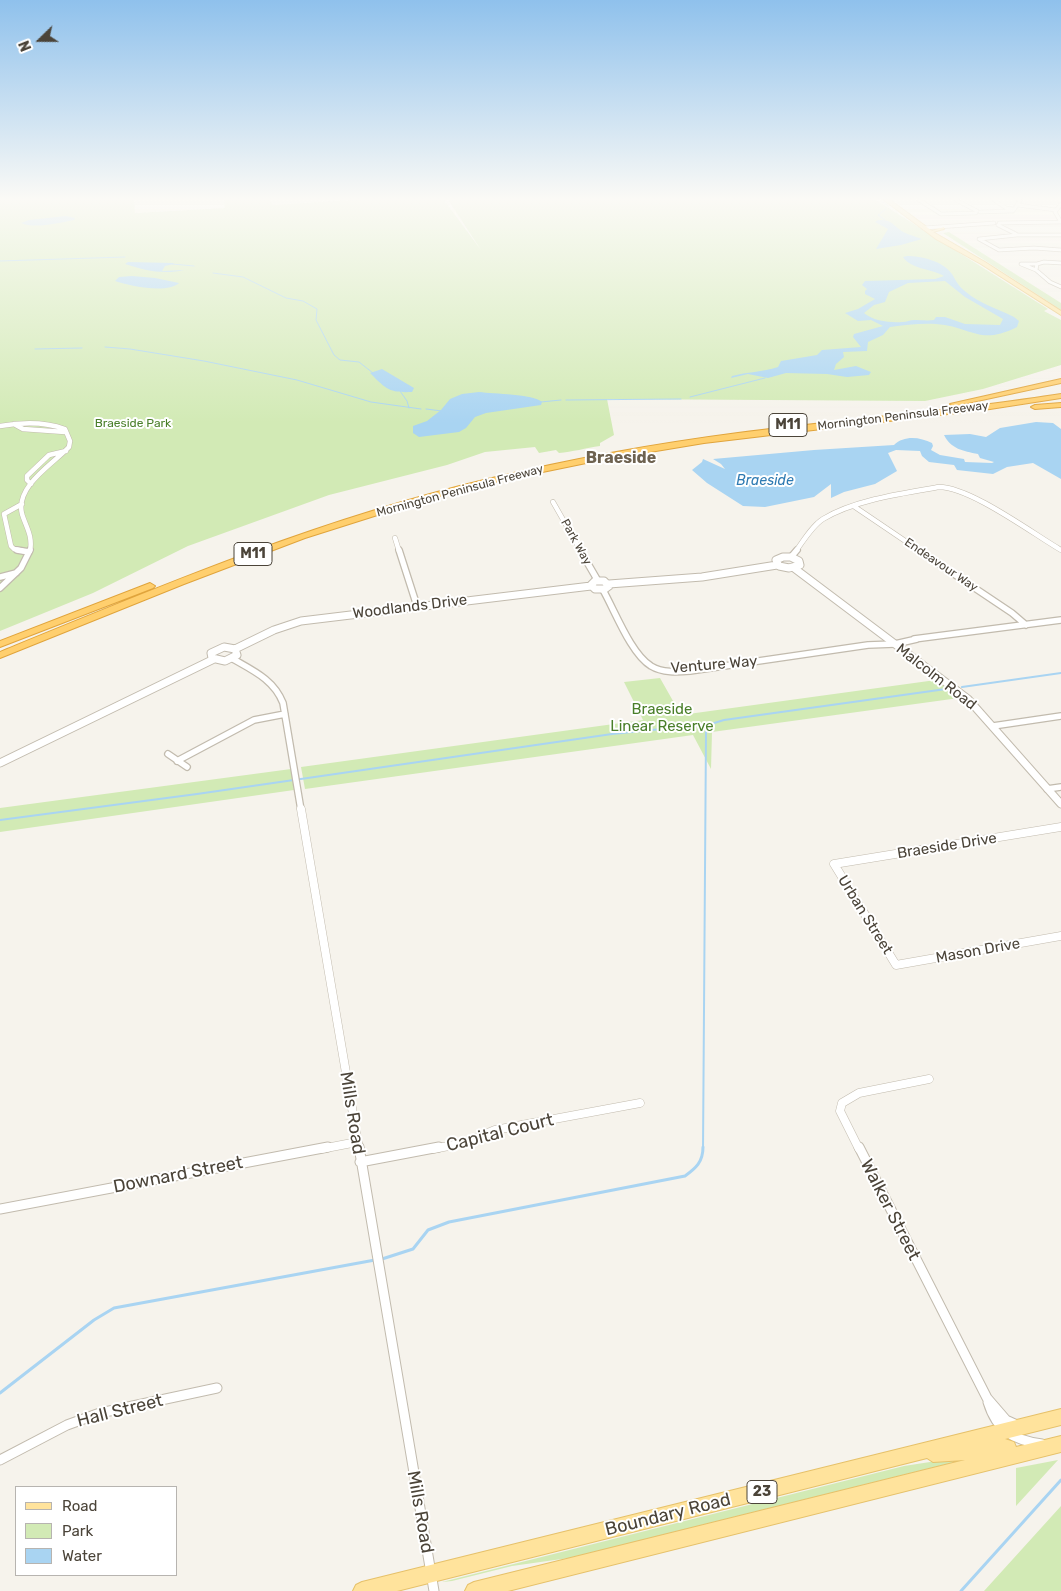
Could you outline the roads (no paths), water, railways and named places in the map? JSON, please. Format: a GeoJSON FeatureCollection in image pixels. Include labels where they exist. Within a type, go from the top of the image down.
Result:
{"type":"FeatureCollection","features":[{"type":"Feature","properties":{"kind":"highway"},"geometry":{"type":"LineString","coordinates":[[923,413],[1061,381]]}},
{"type":"Feature","properties":{"kind":"highway","name":"Mornington Peninsula Freeway"},"geometry":{"type":"LineString","coordinates":[[0,649],[212,562],[365,509],[515,473],[713,439],[1061,394]]}},
{"type":"Feature","properties":{"kind":"highway"},"geometry":{"type":"LineString","coordinates":[[923,413],[1061,405]]}},
{"type":"Feature","properties":{"kind":"highway","name":"Mornington Peninsula Freeway"},"geometry":{"type":"LineString","coordinates":[[0,656],[270,548],[360,517],[515,473]]}},
{"type":"Feature","properties":{"kind":"highway"},"geometry":{"type":"LineString","coordinates":[[0,644],[212,562]]}},
{"type":"Feature","properties":{"kind":"main road"},"geometry":{"type":"LineString","coordinates":[[1000,274],[1059,312]]}},
{"type":"Feature","properties":{"kind":"main road","name":"Boundary Road"},"geometry":{"type":"LineString","coordinates":[[362,1591],[1061,1418]]}},
{"type":"Feature","properties":{"kind":"main road","name":"Boundary Road"},"geometry":{"type":"LineString","coordinates":[[474,1591],[1059,1444]]}},
{"type":"Feature","properties":{"kind":"main road"},"geometry":{"type":"LineString","coordinates":[[917,1454],[966,1452],[1002,1445],[1008,1448],[1011,1456]]}},
{"type":"Feature","properties":{"kind":"street"},"geometry":{"type":"LineString","coordinates":[[1041,274],[1050,282],[1061,287]]}},
{"type":"Feature","properties":{"kind":"street"},"geometry":{"type":"LineString","coordinates":[[0,426],[43,423],[56,425],[65,429],[70,441],[66,451],[31,484],[23,495],[23,520],[31,541],[29,552],[22,568],[0,588]]}},
{"type":"Feature","properties":{"kind":"street"},"geometry":{"type":"LineString","coordinates":[[31,484],[27,480],[27,476],[49,456],[66,451]]}},
{"type":"Feature","properties":{"kind":"street"},"geometry":{"type":"LineString","coordinates":[[791,557],[813,528],[823,519],[838,511],[929,488],[949,487],[967,493],[1061,550]]}},
{"type":"Feature","properties":{"kind":"street","name":"Park Way"},"geometry":{"type":"LineString","coordinates":[[553,502],[598,581]]}},
{"type":"Feature","properties":{"kind":"street"},"geometry":{"type":"LineString","coordinates":[[22,504],[9,509],[4,514],[11,546],[14,549],[29,552]]}},
{"type":"Feature","properties":{"kind":"street","name":"Endeavour Way"},"geometry":{"type":"LineString","coordinates":[[854,506],[1012,613],[1026,625]]}},
{"type":"Feature","properties":{"kind":"street"},"geometry":{"type":"LineString","coordinates":[[395,538],[417,606]]}},
{"type":"Feature","properties":{"kind":"street"},"geometry":{"type":"LineString","coordinates":[[609,584],[603,590],[591,586],[592,583],[598,581],[609,584],[685,579],[777,565],[794,568],[800,563],[791,557],[778,558],[775,562],[777,565]]}},
{"type":"Feature","properties":{"kind":"street","name":"Malcolm Road"},"geometry":{"type":"LineString","coordinates":[[794,568],[963,694],[1061,804]]}},
{"type":"Feature","properties":{"kind":"street"},"geometry":{"type":"LineString","coordinates":[[0,577],[17,573]]}},
{"type":"Feature","properties":{"kind":"street","name":"Woodlands Drive"},"geometry":{"type":"LineString","coordinates":[[214,659],[211,653],[216,649],[224,647],[235,649],[274,630],[301,621],[591,586]]}},
{"type":"Feature","properties":{"kind":"street","name":"Venture Way"},"geometry":{"type":"LineString","coordinates":[[603,590],[640,656],[652,666],[668,671],[690,671],[1061,620]]}},
{"type":"Feature","properties":{"kind":"street"},"geometry":{"type":"LineString","coordinates":[[0,763],[214,659],[222,661],[234,659],[238,652],[235,649]]}},
{"type":"Feature","properties":{"kind":"street","name":"Mills Road"},"geometry":{"type":"LineString","coordinates":[[234,659],[271,681],[280,692],[285,714],[434,1591]]}},
{"type":"Feature","properties":{"kind":"street"},"geometry":{"type":"LineString","coordinates":[[177,761],[254,720],[285,714]]}},
{"type":"Feature","properties":{"kind":"street"},"geometry":{"type":"LineString","coordinates":[[993,726],[1061,716]]}},
{"type":"Feature","properties":{"kind":"street"},"geometry":{"type":"LineString","coordinates":[[168,754],[187,767]]}},
{"type":"Feature","properties":{"kind":"street"},"geometry":{"type":"LineString","coordinates":[[1048,789],[1061,787]]}},
{"type":"Feature","properties":{"kind":"street","name":"Braeside Drive"},"geometry":{"type":"LineString","coordinates":[[834,864],[1061,827]]}},
{"type":"Feature","properties":{"kind":"street","name":"Urban Street"},"geometry":{"type":"LineString","coordinates":[[834,864],[896,965]]}},
{"type":"Feature","properties":{"kind":"street","name":"Mason Drive"},"geometry":{"type":"LineString","coordinates":[[896,965],[1061,936]]}},
{"type":"Feature","properties":{"kind":"street","name":"Walker Street"},"geometry":{"type":"LineString","coordinates":[[929,1080],[854,1095],[842,1103],[840,1111],[988,1398],[1006,1420],[1025,1426]]}},
{"type":"Feature","properties":{"kind":"street","name":"Capital Court"},"geometry":{"type":"LineString","coordinates":[[360,1162],[464,1143],[495,1130],[640,1103]]}},
{"type":"Feature","properties":{"kind":"street","name":"Downard Street"},"geometry":{"type":"LineString","coordinates":[[0,1209],[357,1142]]}},
{"type":"Feature","properties":{"kind":"street","name":"Hall Street"},"geometry":{"type":"LineString","coordinates":[[0,1460],[67,1425],[100,1413],[217,1388]]}},
{"type":"Feature","properties":{"kind":"street","name":"Walker Street"},"geometry":{"type":"LineString","coordinates":[[988,1398],[993,1417],[1004,1432]]}},
{"type":"Feature","properties":{"kind":"street"},"geometry":{"type":"LineString","coordinates":[[1004,1432],[1027,1442],[1059,1444]]}},
{"type":"Feature","properties":{"kind":"water"},"geometry":{"type":"Polygon","coordinates":[[[940,274],[952,274],[961,288],[971,296],[1014,317],[1019,321],[1017,327],[994,335],[984,335],[936,324],[890,327],[883,335],[868,342],[867,351],[843,352],[844,357],[836,364],[834,370],[856,366],[871,372],[869,375],[847,377],[827,374],[786,373],[768,378],[748,374],[731,378],[732,376],[778,367],[781,361],[817,355],[822,350],[861,347],[853,337],[854,334],[883,326],[871,320],[858,321],[845,313],[858,309],[875,299],[865,294],[867,289],[862,285],[865,281],[935,279],[944,276],[940,274]],[[945,281],[908,283],[889,292],[885,302],[874,305],[864,313],[877,320],[888,322],[934,320],[936,317],[945,317],[965,324],[1000,325],[1003,319],[965,297],[945,281]]]}},
{"type":"Feature","properties":{"kind":"water"},"geometry":{"type":"Polygon","coordinates":[[[132,276],[179,283],[157,289],[115,281],[119,277],[132,276]]]}},
{"type":"Feature","properties":{"kind":"water"},"geometry":{"type":"Polygon","coordinates":[[[382,369],[414,388],[412,392],[398,392],[388,389],[370,373],[382,369]]]}},
{"type":"Feature","properties":{"kind":"water"},"geometry":{"type":"Polygon","coordinates":[[[479,392],[530,397],[542,402],[541,405],[486,413],[475,417],[466,428],[459,432],[419,437],[413,433],[413,426],[427,421],[441,410],[450,399],[462,394],[479,392]]]}},
{"type":"Feature","properties":{"kind":"water","name":"Braeside"},"geometry":{"type":"Polygon","coordinates":[[[1036,422],[1053,423],[1061,429],[1061,479],[1033,463],[1007,467],[993,474],[957,470],[954,465],[929,462],[922,456],[920,451],[896,450],[888,453],[897,471],[875,484],[844,492],[831,498],[831,484],[814,497],[765,507],[743,506],[707,483],[692,470],[703,459],[725,469],[713,459],[894,445],[907,438],[922,439],[932,443],[931,450],[940,455],[964,459],[965,462],[992,463],[994,462],[980,458],[978,454],[954,446],[944,435],[970,434],[986,437],[1000,428],[1036,422]]]}},
{"type":"Feature","properties":{"kind":"waterway"},"geometry":{"type":"LineString","coordinates":[[222,274],[243,277],[286,298],[303,301],[317,309],[316,320],[334,355],[340,360],[359,362],[373,373]]}},
{"type":"Feature","properties":{"kind":"waterway"},"geometry":{"type":"LineString","coordinates":[[105,347],[130,349],[204,361],[297,380],[371,402],[409,407]]}},
{"type":"Feature","properties":{"kind":"waterway"},"geometry":{"type":"LineString","coordinates":[[35,349],[82,348]]}},
{"type":"Feature","properties":{"kind":"waterway"},"geometry":{"type":"LineString","coordinates":[[690,397],[765,378]]}},
{"type":"Feature","properties":{"kind":"waterway"},"geometry":{"type":"LineString","coordinates":[[400,391],[409,407]]}},
{"type":"Feature","properties":{"kind":"waterway"},"geometry":{"type":"LineString","coordinates":[[566,400],[681,399]]}},
{"type":"Feature","properties":{"kind":"waterway"},"geometry":{"type":"LineString","coordinates":[[541,402],[561,400]]}},
{"type":"Feature","properties":{"kind":"waterway"},"geometry":{"type":"LineString","coordinates":[[409,407],[421,409]]}},
{"type":"Feature","properties":{"kind":"waterway"},"geometry":{"type":"LineString","coordinates":[[426,409],[442,411]]}},
{"type":"Feature","properties":{"kind":"waterway"},"geometry":{"type":"LineString","coordinates":[[962,687],[1061,673]]}},
{"type":"Feature","properties":{"kind":"waterway"},"geometry":{"type":"LineString","coordinates":[[711,724],[724,720],[946,689]]}},
{"type":"Feature","properties":{"kind":"waterway"},"geometry":{"type":"LineString","coordinates":[[0,820],[197,794],[612,734],[711,724]]}},
{"type":"Feature","properties":{"kind":"waterway"},"geometry":{"type":"LineString","coordinates":[[703,1149],[706,731],[711,724]]}},
{"type":"Feature","properties":{"kind":"waterway"},"geometry":{"type":"LineString","coordinates":[[382,1259],[413,1249],[428,1230],[449,1222],[685,1176],[698,1164],[702,1157],[703,1147]]}},
{"type":"Feature","properties":{"kind":"waterway"},"geometry":{"type":"LineString","coordinates":[[0,1393],[94,1320],[114,1308],[375,1260]]}},
{"type":"Feature","properties":{"kind":"waterway"},"geometry":{"type":"LineString","coordinates":[[961,1591],[1061,1480]]}},
{"type":"Feature","properties":{"kind":"district","name":"Braeside"},"geometry":{"type":"Point","coordinates":[621,458]}},
{"type":"Feature","properties":{"kind":"park label","name":"Braeside Park"},"geometry":{"type":"Point","coordinates":[133,424]}},
{"type":"Feature","properties":{"kind":"park label","name":"Braeside Linear Reserve"},"geometry":{"type":"Point","coordinates":[662,718]}}]}
